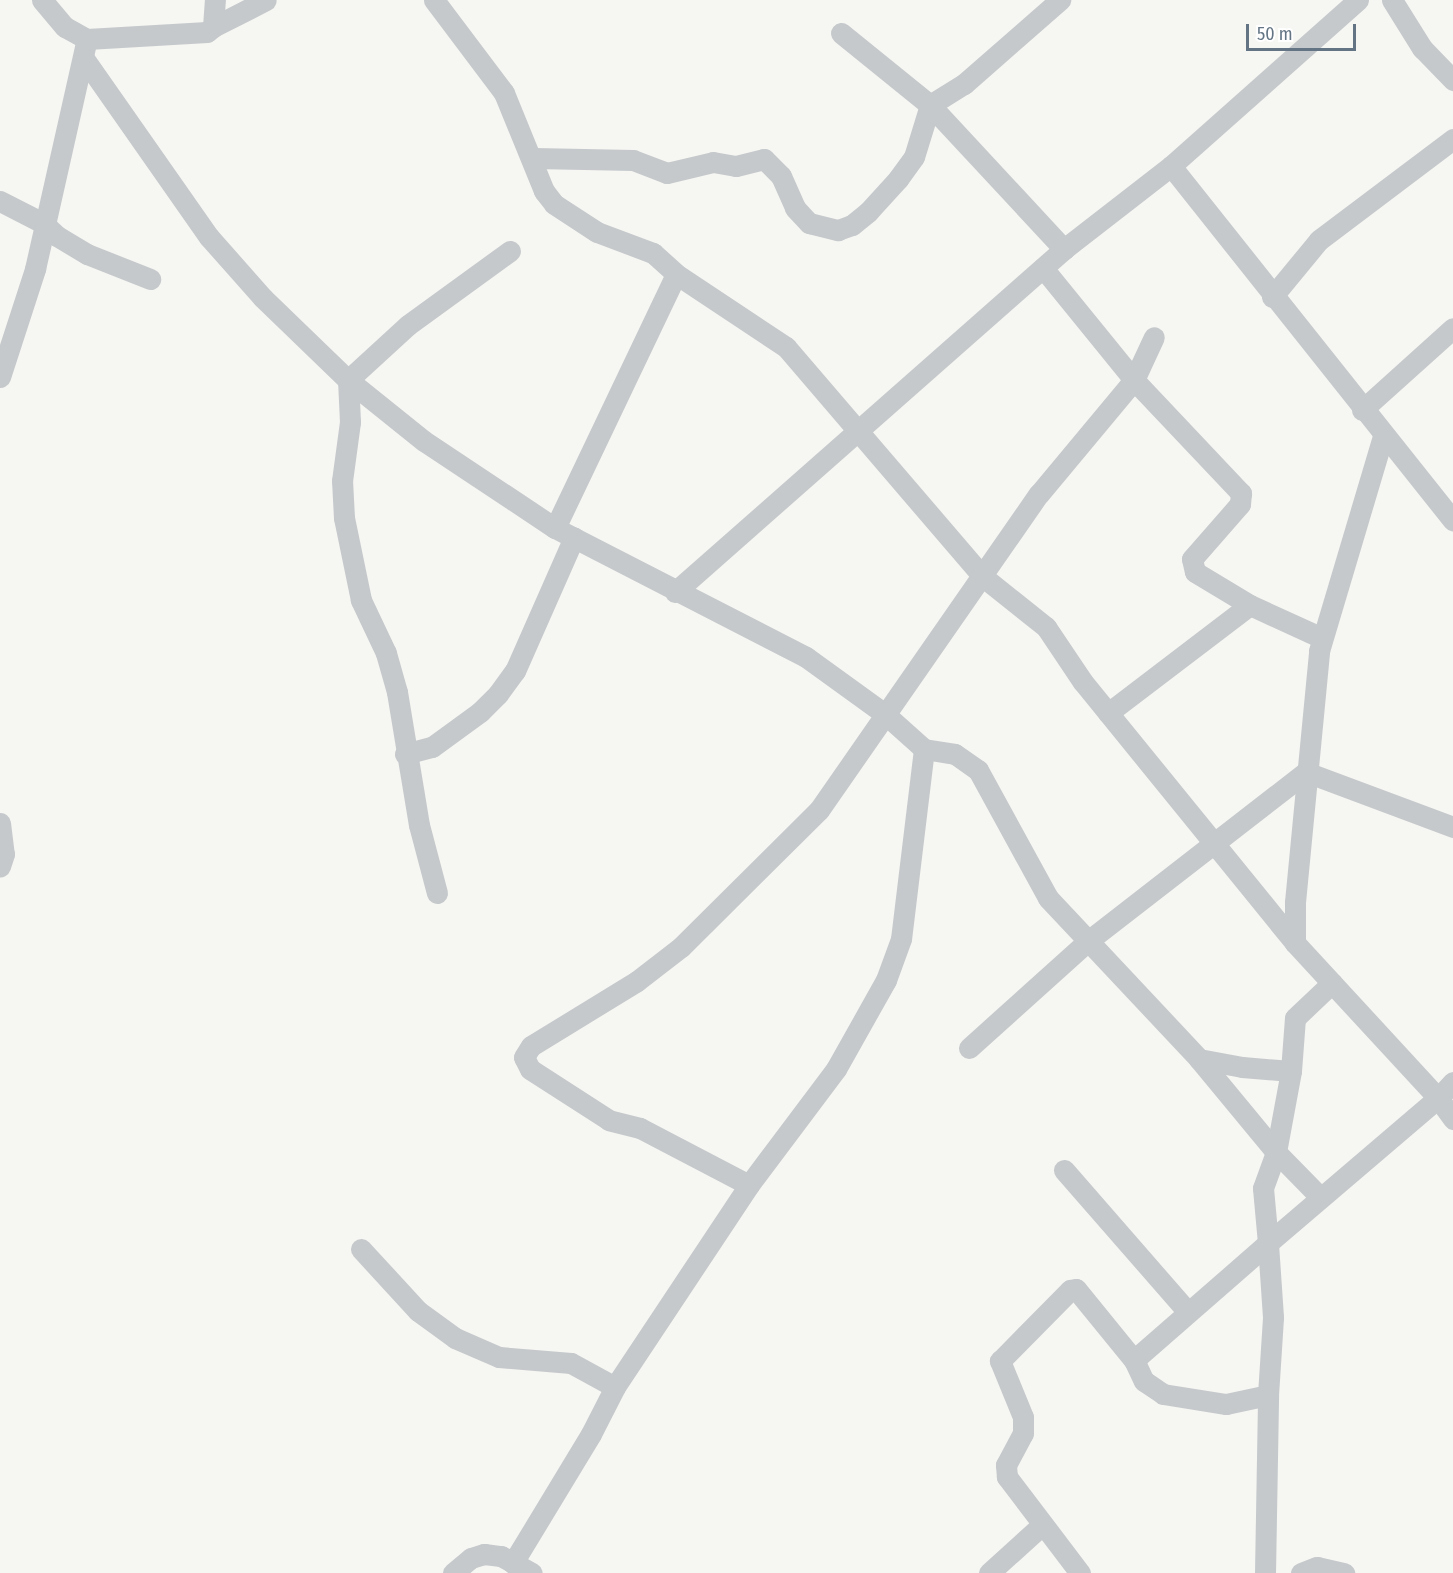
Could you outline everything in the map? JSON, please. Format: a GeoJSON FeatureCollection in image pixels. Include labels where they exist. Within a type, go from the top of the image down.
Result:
{"type":"FeatureCollection","features":[{"type":"Feature","properties":{"kind":"street"},"geometry":{"type":"LineString","coordinates":[[42,0],[86,49],[209,237],[263,298],[348,380],[424,441],[564,533],[675,592],[806,657],[886,715],[924,748],[955,754],[978,770],[1048,898],[1199,1059],[1276,1152],[1320,1197]]}},
{"type":"Feature","properties":{"kind":"street"},"geometry":{"type":"LineString","coordinates":[[213,27],[215,0]]}},
{"type":"Feature","properties":{"kind":"street"},"geometry":{"type":"LineString","coordinates":[[86,49],[207,32],[266,0]]}},
{"type":"Feature","properties":{"kind":"street"},"geometry":{"type":"LineString","coordinates":[[434,0],[492,73],[534,158],[544,191],[569,218],[597,232],[638,244],[676,274],[786,347],[854,432],[982,576],[1046,627],[1108,713],[1211,843],[1295,943],[1438,1098],[1453,1119]]}},
{"type":"Feature","properties":{"kind":"street"},"geometry":{"type":"LineString","coordinates":[[534,158],[633,160],[667,173],[713,162],[736,166],[764,159],[781,176],[795,208],[809,223],[838,230],[852,225],[868,212],[898,179],[914,157],[930,105],[964,84],[1060,0]]}},
{"type":"Feature","properties":{"kind":"street"},"geometry":{"type":"LineString","coordinates":[[675,592],[1064,249],[1171,166],[1358,0]]}},
{"type":"Feature","properties":{"kind":"street"},"geometry":{"type":"LineString","coordinates":[[1392,0],[1422,48],[1453,80]]}},
{"type":"Feature","properties":{"kind":"street"},"geometry":{"type":"LineString","coordinates":[[841,33],[880,69],[930,105],[1064,249]]}},
{"type":"Feature","properties":{"kind":"street"},"geometry":{"type":"LineString","coordinates":[[0,377],[19,325],[86,49]]}},
{"type":"Feature","properties":{"kind":"street"},"geometry":{"type":"LineString","coordinates":[[1272,297],[1319,240],[1453,140]]}},
{"type":"Feature","properties":{"kind":"street"},"geometry":{"type":"LineString","coordinates":[[1171,166],[1362,410],[1453,520]]}},
{"type":"Feature","properties":{"kind":"street"},"geometry":{"type":"LineString","coordinates":[[0,201],[44,223],[71,246],[150,279]]}},
{"type":"Feature","properties":{"kind":"street"},"geometry":{"type":"LineString","coordinates":[[348,380],[408,325],[510,251]]}},
{"type":"Feature","properties":{"kind":"street"},"geometry":{"type":"LineString","coordinates":[[1043,268],[1134,380],[1241,494],[1240,504],[1196,552],[1191,566],[1201,579],[1250,605],[1322,638]]}},
{"type":"Feature","properties":{"kind":"street"},"geometry":{"type":"LineString","coordinates":[[405,754],[432,747],[448,737],[480,712],[515,671],[564,533],[676,274]]}},
{"type":"Feature","properties":{"kind":"street"},"geometry":{"type":"LineString","coordinates":[[1362,410],[1453,328]]}},
{"type":"Feature","properties":{"kind":"street"},"geometry":{"type":"LineString","coordinates":[[749,1185],[640,1128],[609,1120],[530,1069],[524,1057],[531,1046],[637,981],[735,897],[819,810],[1039,494],[1134,380],[1154,337]]}},
{"type":"Feature","properties":{"kind":"street"},"geometry":{"type":"LineString","coordinates":[[348,380],[350,422],[342,481],[344,518],[361,600],[386,653],[397,692],[405,754],[437,893]]}},
{"type":"Feature","properties":{"kind":"street"},"geometry":{"type":"LineString","coordinates":[[1295,943],[1306,772],[1322,638],[1383,436]]}},
{"type":"Feature","properties":{"kind":"street"},"geometry":{"type":"LineString","coordinates":[[1108,713],[1250,605]]}},
{"type":"Feature","properties":{"kind":"street"},"geometry":{"type":"LineString","coordinates":[[505,1564],[591,1434],[615,1387],[749,1185],[836,1069],[893,966],[902,939],[924,748]]}},
{"type":"Feature","properties":{"kind":"street"},"geometry":{"type":"LineString","coordinates":[[1306,772],[1453,827]]}},
{"type":"Feature","properties":{"kind":"street"},"geometry":{"type":"LineString","coordinates":[[969,1048],[1088,941],[1211,843],[1306,772]]}},
{"type":"Feature","properties":{"kind":"street"},"geometry":{"type":"LineString","coordinates":[[0,823],[4,854],[0,866]]}},
{"type":"Feature","properties":{"kind":"street"},"geometry":{"type":"LineString","coordinates":[[1265,1573],[1268,1395],[1273,1317],[1263,1188],[1276,1152],[1291,1071],[1295,1018],[1332,983]]}},
{"type":"Feature","properties":{"kind":"street"},"geometry":{"type":"LineString","coordinates":[[1199,1059],[1242,1067],[1291,1071]]}},
{"type":"Feature","properties":{"kind":"street"},"geometry":{"type":"LineString","coordinates":[[1134,1360],[1187,1311],[1438,1098],[1453,1082]]}},
{"type":"Feature","properties":{"kind":"street"},"geometry":{"type":"LineString","coordinates":[[1064,1170],[1187,1311]]}},
{"type":"Feature","properties":{"kind":"street"},"geometry":{"type":"LineString","coordinates":[[361,1249],[418,1311],[455,1338],[499,1357],[571,1363],[615,1387]]}},
{"type":"Feature","properties":{"kind":"street"},"geometry":{"type":"LineString","coordinates":[[1080,1573],[1007,1477],[1006,1465],[1019,1443],[1023,1417],[1000,1361],[1072,1288],[1134,1360],[1144,1381],[1164,1394],[1226,1404],[1268,1395]]}},
{"type":"Feature","properties":{"kind":"street"},"geometry":{"type":"LineString","coordinates":[[989,1573],[1042,1525]]}},
{"type":"Feature","properties":{"kind":"street"},"geometry":{"type":"LineString","coordinates":[[453,1573],[471,1558],[484,1554],[532,1573]]}},
{"type":"Feature","properties":{"kind":"street"},"geometry":{"type":"LineString","coordinates":[[1301,1573],[1317,1567],[1344,1573]]}}]}
